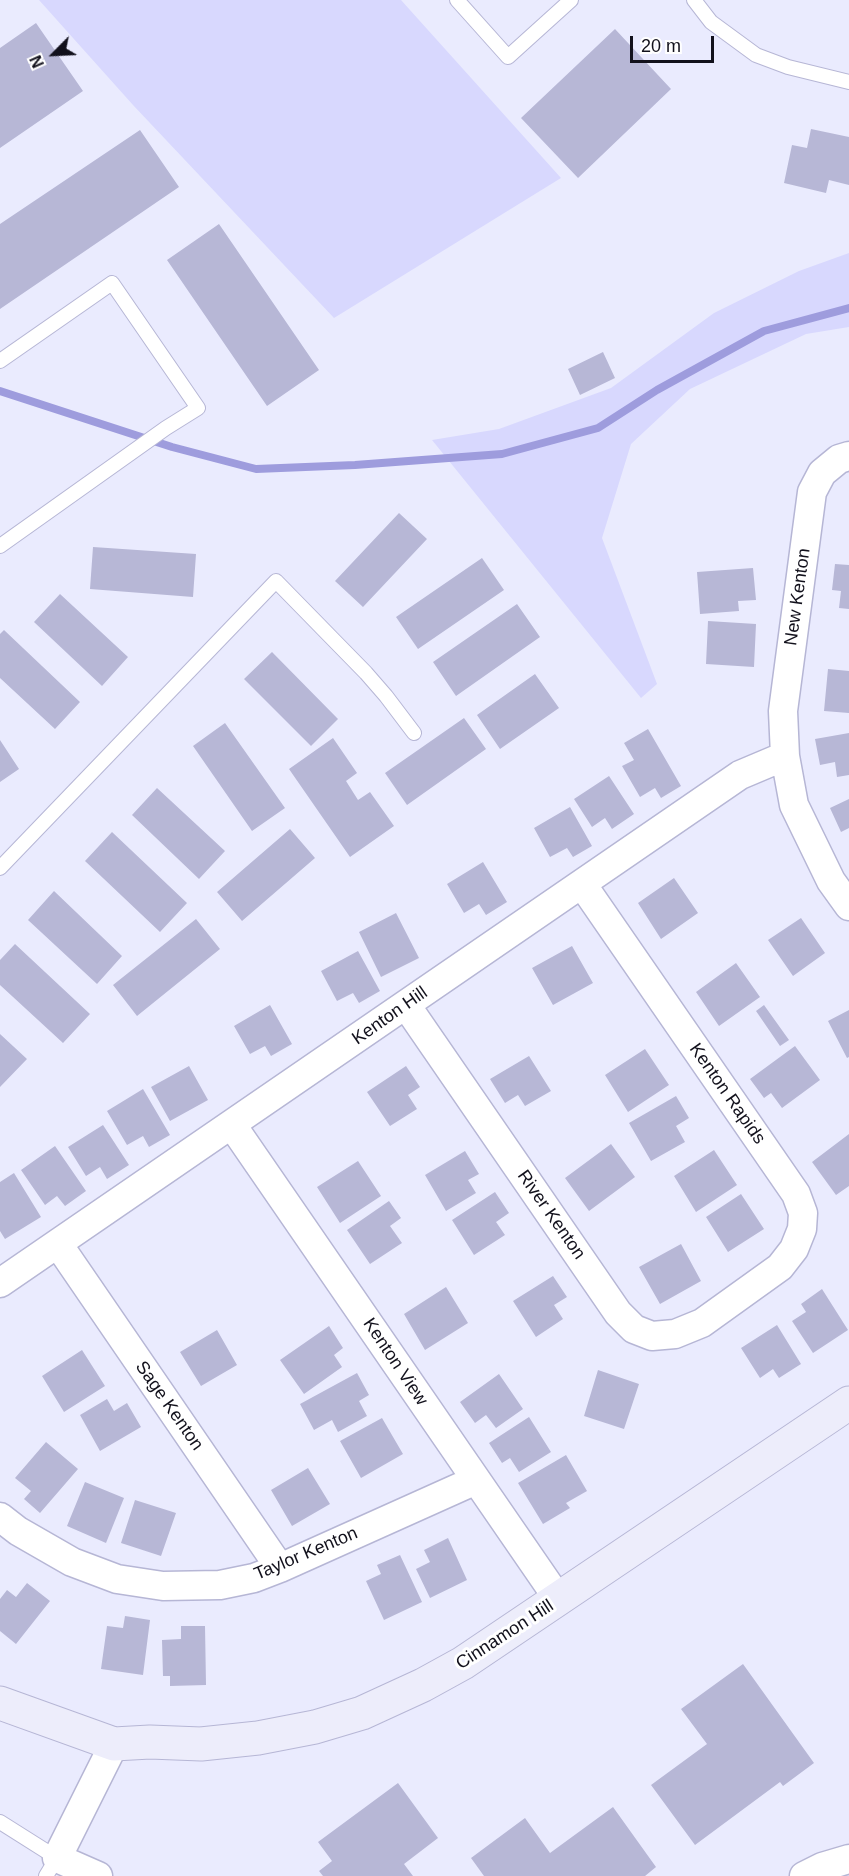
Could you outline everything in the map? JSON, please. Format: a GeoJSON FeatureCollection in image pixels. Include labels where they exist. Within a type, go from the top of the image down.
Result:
{"type":"FeatureCollection","features":[{"type":"Feature","properties":{"kind":"street","name":"New Kenton"},"geometry":{"type":"LineString","coordinates":[[849,456],[838,459],[822,473],[812,492],[783,711],[785,756],[794,805],[831,881],[849,906]]}},
{"type":"Feature","properties":{"kind":"street","name":"Kenton Hill"},"geometry":{"type":"LineString","coordinates":[[0,1283],[740,775],[785,756]]}},
{"type":"Feature","properties":{"kind":"street","name":"Kenton Rapids"},"geometry":{"type":"LineString","coordinates":[[582,884],[796,1194],[803,1213],[802,1228],[794,1249],[780,1267],[737,1299]]}},
{"type":"Feature","properties":{"kind":"street","name":"River Kenton"},"geometry":{"type":"LineString","coordinates":[[406,1005],[618,1313],[634,1329],[652,1336],[675,1334],[702,1323],[737,1299]]}},
{"type":"Feature","properties":{"kind":"street","name":"Kenton View"},"geometry":{"type":"LineString","coordinates":[[232,1125],[559,1600]]}},
{"type":"Feature","properties":{"kind":"street","name":"Sage Kenton"},"geometry":{"type":"LineString","coordinates":[[57,1244],[280,1568]]}},
{"type":"Feature","properties":{"kind":"street","name":"Cinnamon Hill"},"geometry":{"type":"LineString","coordinates":[[114,1744],[150,1742],[201,1744],[258,1738],[315,1727],[362,1713],[423,1685],[462,1664],[559,1600],[849,1403]]}},
{"type":"Feature","properties":{"kind":"street","name":"Taylor Kenton"},"geometry":{"type":"LineString","coordinates":[[0,1517],[18,1531],[72,1562],[117,1579],[163,1586],[220,1585],[254,1578],[280,1568],[476,1480]]}},
{"type":"Feature","properties":{"kind":"street"},"geometry":{"type":"LineString","coordinates":[[0,1703],[114,1744],[48,1871],[98,1876]]}},
{"type":"Feature","properties":{"kind":"street"},"geometry":{"type":"LineString","coordinates":[[804,1876],[849,1859]]}},
{"type":"Feature","properties":{"kind":"lane"},"geometry":{"type":"LineString","coordinates":[[457,0],[508,57],[571,0]]}},
{"type":"Feature","properties":{"kind":"lane"},"geometry":{"type":"LineString","coordinates":[[694,0],[711,22],[756,55],[788,68],[849,82]]}},
{"type":"Feature","properties":{"kind":"lane"},"geometry":{"type":"LineString","coordinates":[[0,361],[112,284],[198,408],[166,428],[0,546]]}},
{"type":"Feature","properties":{"kind":"lane"},"geometry":{"type":"LineString","coordinates":[[0,868],[276,581],[366,673],[414,733]]}},
{"type":"Feature","properties":{"kind":"lane"},"geometry":{"type":"LineString","coordinates":[[0,1822],[48,1871]]}},
{"type":"Feature","properties":{"kind":"shaded area"},"geometry":{"type":"Polygon","coordinates":[[[39,0],[401,0],[561,178],[334,318],[133,105],[39,0]]]}},
{"type":"Feature","properties":{"kind":"shaded area"},"geometry":{"type":"Polygon","coordinates":[[[849,253],[849,327],[806,334],[690,389],[631,444],[602,538],[657,684],[641,698],[432,440],[499,429],[611,388],[714,313],[799,271],[849,253]]]}},
{"type":"Feature","properties":{"kind":"building"},"geometry":{"type":"Polygon","coordinates":[[[36,23],[83,91],[0,148],[0,48],[36,23]]]}},
{"type":"Feature","properties":{"kind":"building"},"geometry":{"type":"Polygon","coordinates":[[[615,29],[671,89],[578,178],[521,118],[615,29]]]}},
{"type":"Feature","properties":{"kind":"building"},"geometry":{"type":"Polygon","coordinates":[[[811,129],[849,137],[849,185],[829,180],[826,193],[784,183],[792,145],[807,148],[811,129]]]}},
{"type":"Feature","properties":{"kind":"building"},"geometry":{"type":"Polygon","coordinates":[[[140,130],[179,187],[0,309],[0,224],[140,130]]]}},
{"type":"Feature","properties":{"kind":"building"},"geometry":{"type":"Polygon","coordinates":[[[219,224],[319,370],[267,406],[167,260],[219,224]]]}},
{"type":"Feature","properties":{"kind":"building"},"geometry":{"type":"Polygon","coordinates":[[[603,352],[615,378],[580,395],[568,369],[603,352]]]}},
{"type":"Feature","properties":{"kind":"building"},"geometry":{"type":"Polygon","coordinates":[[[399,513],[427,539],[363,607],[335,581],[399,513]]]}},
{"type":"Feature","properties":{"kind":"building"},"geometry":{"type":"Polygon","coordinates":[[[93,547],[196,554],[193,597],[90,589],[93,547]]]}},
{"type":"Feature","properties":{"kind":"building"},"geometry":{"type":"Polygon","coordinates":[[[482,558],[504,590],[418,649],[396,617],[482,558]]]}},
{"type":"Feature","properties":{"kind":"building"},"geometry":{"type":"Polygon","coordinates":[[[835,564],[849,565],[849,609],[839,608],[841,591],[832,590],[835,564]]]}},
{"type":"Feature","properties":{"kind":"building"},"geometry":{"type":"Polygon","coordinates":[[[753,568],[756,600],[738,601],[739,611],[700,614],[697,572],[753,568]]]}},
{"type":"Feature","properties":{"kind":"building"},"geometry":{"type":"Polygon","coordinates":[[[60,594],[128,657],[102,686],[34,622],[60,594]]]}},
{"type":"Feature","properties":{"kind":"building"},"geometry":{"type":"Polygon","coordinates":[[[517,604],[540,637],[456,696],[433,662],[517,604]]]}},
{"type":"Feature","properties":{"kind":"building"},"geometry":{"type":"Polygon","coordinates":[[[708,621],[756,624],[754,667],[706,664],[708,621]]]}},
{"type":"Feature","properties":{"kind":"building"},"geometry":{"type":"Polygon","coordinates":[[[4,630],[80,702],[55,729],[0,678],[0,634],[4,630]]]}},
{"type":"Feature","properties":{"kind":"building"},"geometry":{"type":"Polygon","coordinates":[[[272,652],[338,719],[311,746],[244,679],[272,652]]]}},
{"type":"Feature","properties":{"kind":"building"},"geometry":{"type":"Polygon","coordinates":[[[828,669],[849,671],[849,713],[824,711],[828,669]]]}},
{"type":"Feature","properties":{"kind":"building"},"geometry":{"type":"Polygon","coordinates":[[[535,674],[559,708],[500,749],[477,715],[535,674]]]}},
{"type":"Feature","properties":{"kind":"building"},"geometry":{"type":"Polygon","coordinates":[[[464,718],[486,749],[407,805],[385,773],[464,718]]]}},
{"type":"Feature","properties":{"kind":"building"},"geometry":{"type":"Polygon","coordinates":[[[225,723],[285,808],[252,831],[193,746],[225,723]]]}},
{"type":"Feature","properties":{"kind":"building"},"geometry":{"type":"Polygon","coordinates":[[[648,729],[681,786],[661,798],[655,788],[640,797],[622,766],[634,760],[624,743],[648,729]]]}},
{"type":"Feature","properties":{"kind":"building"},"geometry":{"type":"Polygon","coordinates":[[[849,733],[849,775],[837,777],[835,762],[820,765],[815,739],[849,733]]]}},
{"type":"Feature","properties":{"kind":"building"},"geometry":{"type":"Polygon","coordinates":[[[333,738],[357,773],[346,781],[358,800],[370,792],[394,826],[350,857],[289,769],[333,738]]]}},
{"type":"Feature","properties":{"kind":"building"},"geometry":{"type":"Polygon","coordinates":[[[0,740],[19,769],[0,782],[0,740]]]}},
{"type":"Feature","properties":{"kind":"building"},"geometry":{"type":"Polygon","coordinates":[[[609,776],[634,814],[612,829],[605,818],[592,827],[574,799],[609,776]]]}},
{"type":"Feature","properties":{"kind":"building"},"geometry":{"type":"Polygon","coordinates":[[[157,788],[225,851],[199,879],[132,815],[157,788]]]}},
{"type":"Feature","properties":{"kind":"building"},"geometry":{"type":"Polygon","coordinates":[[[849,799],[849,828],[841,832],[830,808],[849,799]]]}},
{"type":"Feature","properties":{"kind":"building"},"geometry":{"type":"Polygon","coordinates":[[[570,807],[592,846],[573,857],[567,848],[550,857],[534,828],[570,807]]]}},
{"type":"Feature","properties":{"kind":"building"},"geometry":{"type":"Polygon","coordinates":[[[290,829],[315,858],[242,921],[217,892],[290,829]]]}},
{"type":"Feature","properties":{"kind":"building"},"geometry":{"type":"Polygon","coordinates":[[[112,832],[187,903],[160,932],[85,861],[112,832]]]}},
{"type":"Feature","properties":{"kind":"building"},"geometry":{"type":"Polygon","coordinates":[[[483,862],[507,902],[486,915],[479,904],[464,913],[447,884],[483,862]]]}},
{"type":"Feature","properties":{"kind":"building"},"geometry":{"type":"Polygon","coordinates":[[[674,878],[698,913],[661,939],[638,903],[674,878]]]}},
{"type":"Feature","properties":{"kind":"building"},"geometry":{"type":"Polygon","coordinates":[[[54,891],[122,956],[97,984],[28,920],[54,891]]]}},
{"type":"Feature","properties":{"kind":"building"},"geometry":{"type":"Polygon","coordinates":[[[396,913],[419,958],[381,977],[359,932],[396,913]]]}},
{"type":"Feature","properties":{"kind":"building"},"geometry":{"type":"Polygon","coordinates":[[[801,918],[825,953],[793,976],[768,940],[801,918]]]}},
{"type":"Feature","properties":{"kind":"building"},"geometry":{"type":"Polygon","coordinates":[[[196,919],[220,949],[137,1016],[113,985],[196,919]]]}},
{"type":"Feature","properties":{"kind":"building"},"geometry":{"type":"Polygon","coordinates":[[[15,944],[90,1014],[63,1043],[0,985],[0,960],[15,944]]]}},
{"type":"Feature","properties":{"kind":"building"},"geometry":{"type":"Polygon","coordinates":[[[572,946],[593,983],[553,1005],[532,968],[572,946]]]}},
{"type":"Feature","properties":{"kind":"building"},"geometry":{"type":"Polygon","coordinates":[[[358,951],[380,991],[359,1003],[353,993],[337,1001],[321,971],[358,951]]]}},
{"type":"Feature","properties":{"kind":"building"},"geometry":{"type":"Polygon","coordinates":[[[736,963],[760,997],[719,1026],[696,992],[736,963]]]}},
{"type":"Feature","properties":{"kind":"building"},"geometry":{"type":"Polygon","coordinates":[[[270,1005],[292,1044],[271,1056],[265,1046],[250,1054],[234,1026],[270,1005]]]}},
{"type":"Feature","properties":{"kind":"building"},"geometry":{"type":"Polygon","coordinates":[[[764,1005],[789,1040],[780,1046],[756,1011],[764,1005]]]}},
{"type":"Feature","properties":{"kind":"building"},"geometry":{"type":"Polygon","coordinates":[[[849,1010],[849,1057],[847,1058],[828,1021],[849,1010]]]}},
{"type":"Feature","properties":{"kind":"building"},"geometry":{"type":"Polygon","coordinates":[[[0,1034],[27,1059],[0,1087],[0,1034]]]}},
{"type":"Feature","properties":{"kind":"building"},"geometry":{"type":"Polygon","coordinates":[[[795,1046],[820,1080],[782,1108],[771,1093],[764,1098],[750,1079],[795,1046]]]}},
{"type":"Feature","properties":{"kind":"building"},"geometry":{"type":"Polygon","coordinates":[[[645,1049],[669,1085],[628,1112],[605,1075],[645,1049]]]}},
{"type":"Feature","properties":{"kind":"building"},"geometry":{"type":"Polygon","coordinates":[[[529,1056],[551,1091],[525,1106],[518,1095],[505,1103],[490,1079],[529,1056]]]}},
{"type":"Feature","properties":{"kind":"building"},"geometry":{"type":"Polygon","coordinates":[[[189,1066],[208,1100],[170,1121],[151,1087],[189,1066]]]}},
{"type":"Feature","properties":{"kind":"building"},"geometry":{"type":"Polygon","coordinates":[[[406,1066],[420,1087],[408,1095],[417,1109],[390,1126],[367,1092],[406,1066]]]}},
{"type":"Feature","properties":{"kind":"building"},"geometry":{"type":"Polygon","coordinates":[[[143,1089],[170,1135],[149,1147],[143,1136],[127,1145],[107,1111],[143,1089]]]}},
{"type":"Feature","properties":{"kind":"building"},"geometry":{"type":"Polygon","coordinates":[[[676,1096],[689,1118],[676,1126],[685,1142],[651,1161],[629,1123],[676,1096]]]}},
{"type":"Feature","properties":{"kind":"building"},"geometry":{"type":"Polygon","coordinates":[[[103,1125],[129,1165],[107,1179],[100,1167],[86,1176],[68,1147],[103,1125]]]}},
{"type":"Feature","properties":{"kind":"building"},"geometry":{"type":"Polygon","coordinates":[[[849,1134],[849,1186],[836,1195],[812,1162],[849,1134]]]}},
{"type":"Feature","properties":{"kind":"building"},"geometry":{"type":"Polygon","coordinates":[[[611,1144],[635,1177],[589,1211],[565,1178],[611,1144]]]}},
{"type":"Feature","properties":{"kind":"building"},"geometry":{"type":"Polygon","coordinates":[[[55,1146],[86,1191],[65,1206],[57,1196],[45,1205],[21,1170],[55,1146]]]}},
{"type":"Feature","properties":{"kind":"building"},"geometry":{"type":"Polygon","coordinates":[[[714,1150],[737,1185],[696,1212],[674,1176],[714,1150]]]}},
{"type":"Feature","properties":{"kind":"building"},"geometry":{"type":"Polygon","coordinates":[[[465,1151],[479,1174],[468,1180],[476,1193],[446,1211],[425,1175],[465,1151]]]}},
{"type":"Feature","properties":{"kind":"building"},"geometry":{"type":"Polygon","coordinates":[[[358,1161],[381,1196],[340,1223],[317,1187],[358,1161]]]}},
{"type":"Feature","properties":{"kind":"building"},"geometry":{"type":"Polygon","coordinates":[[[14,1173],[41,1217],[5,1239],[0,1231],[0,1182],[14,1173]]]}},
{"type":"Feature","properties":{"kind":"building"},"geometry":{"type":"Polygon","coordinates":[[[495,1192],[509,1213],[496,1222],[505,1235],[474,1255],[452,1220],[495,1192]]]}},
{"type":"Feature","properties":{"kind":"building"},"geometry":{"type":"Polygon","coordinates":[[[741,1194],[764,1229],[728,1252],[706,1217],[741,1194]]]}},
{"type":"Feature","properties":{"kind":"building"},"geometry":{"type":"Polygon","coordinates":[[[389,1201],[401,1218],[390,1226],[402,1243],[370,1264],[347,1230],[389,1201]]]}},
{"type":"Feature","properties":{"kind":"building"},"geometry":{"type":"Polygon","coordinates":[[[681,1244],[701,1281],[660,1304],[639,1267],[681,1244]]]}},
{"type":"Feature","properties":{"kind":"building"},"geometry":{"type":"Polygon","coordinates":[[[553,1276],[567,1297],[554,1305],[563,1319],[536,1337],[513,1301],[553,1276]]]}},
{"type":"Feature","properties":{"kind":"building"},"geometry":{"type":"Polygon","coordinates":[[[446,1287],[468,1323],[425,1350],[404,1314],[446,1287]]]}},
{"type":"Feature","properties":{"kind":"building"},"geometry":{"type":"Polygon","coordinates":[[[822,1289],[848,1330],[813,1353],[792,1321],[806,1312],[801,1304],[822,1289]]]}},
{"type":"Feature","properties":{"kind":"building"},"geometry":{"type":"Polygon","coordinates":[[[777,1325],[801,1364],[779,1378],[773,1369],[760,1378],[741,1348],[777,1325]]]}},
{"type":"Feature","properties":{"kind":"building"},"geometry":{"type":"Polygon","coordinates":[[[329,1326],[343,1348],[334,1355],[342,1367],[304,1394],[280,1360],[329,1326]]]}},
{"type":"Feature","properties":{"kind":"building"},"geometry":{"type":"Polygon","coordinates":[[[217,1330],[237,1365],[201,1386],[180,1352],[217,1330]]]}},
{"type":"Feature","properties":{"kind":"building"},"geometry":{"type":"Polygon","coordinates":[[[82,1350],[105,1386],[64,1412],[42,1376],[82,1350]]]}},
{"type":"Feature","properties":{"kind":"building"},"geometry":{"type":"Polygon","coordinates":[[[598,1370],[639,1384],[624,1429],[584,1416],[598,1370]]]}},
{"type":"Feature","properties":{"kind":"building"},"geometry":{"type":"Polygon","coordinates":[[[357,1373],[369,1395],[359,1401],[367,1416],[338,1432],[332,1420],[314,1430],[300,1404],[357,1373]]]}},
{"type":"Feature","properties":{"kind":"building"},"geometry":{"type":"Polygon","coordinates":[[[499,1374],[523,1409],[496,1428],[486,1415],[475,1423],[460,1402],[499,1374]]]}},
{"type":"Feature","properties":{"kind":"building"},"geometry":{"type":"Polygon","coordinates":[[[107,1399],[114,1411],[127,1403],[141,1427],[100,1451],[80,1415],[107,1399]]]}},
{"type":"Feature","properties":{"kind":"building"},"geometry":{"type":"Polygon","coordinates":[[[529,1417],[551,1452],[519,1472],[510,1458],[502,1463],[489,1443],[529,1417]]]}},
{"type":"Feature","properties":{"kind":"building"},"geometry":{"type":"Polygon","coordinates":[[[382,1418],[403,1454],[361,1478],[340,1441],[382,1418]]]}},
{"type":"Feature","properties":{"kind":"building"},"geometry":{"type":"Polygon","coordinates":[[[46,1442],[78,1469],[40,1513],[24,1499],[31,1491],[15,1478],[46,1442]]]}},
{"type":"Feature","properties":{"kind":"building"},"geometry":{"type":"Polygon","coordinates":[[[566,1455],[587,1491],[566,1503],[570,1508],[543,1524],[518,1483],[566,1455]]]}},
{"type":"Feature","properties":{"kind":"building"},"geometry":{"type":"Polygon","coordinates":[[[308,1468],[330,1504],[292,1526],[271,1490],[308,1468]]]}},
{"type":"Feature","properties":{"kind":"building"},"geometry":{"type":"Polygon","coordinates":[[[85,1482],[124,1498],[106,1543],[67,1526],[85,1482]]]}},
{"type":"Feature","properties":{"kind":"building"},"geometry":{"type":"Polygon","coordinates":[[[135,1500],[176,1513],[161,1556],[121,1543],[135,1500]]]}},
{"type":"Feature","properties":{"kind":"building"},"geometry":{"type":"Polygon","coordinates":[[[448,1538],[467,1580],[430,1598],[416,1569],[430,1562],[424,1550],[448,1538]]]}},
{"type":"Feature","properties":{"kind":"building"},"geometry":{"type":"Polygon","coordinates":[[[400,1555],[422,1602],[384,1620],[366,1581],[381,1574],[377,1565],[400,1555]]]}},
{"type":"Feature","properties":{"kind":"building"},"geometry":{"type":"Polygon","coordinates":[[[27,1583],[50,1601],[16,1644],[0,1631],[0,1599],[7,1590],[16,1597],[27,1583]]]}},
{"type":"Feature","properties":{"kind":"building"},"geometry":{"type":"Polygon","coordinates":[[[125,1616],[150,1620],[143,1675],[101,1669],[107,1626],[123,1628],[125,1616]]]}},
{"type":"Feature","properties":{"kind":"building"},"geometry":{"type":"Polygon","coordinates":[[[181,1626],[205,1626],[206,1685],[170,1686],[170,1676],[163,1676],[162,1640],[181,1639],[181,1626]]]}},
{"type":"Feature","properties":{"kind":"building"},"geometry":{"type":"Polygon","coordinates":[[[743,1664],[814,1763],[783,1786],[780,1782],[695,1845],[651,1785],[707,1744],[681,1709],[743,1664]]]}},
{"type":"Feature","properties":{"kind":"building"},"geometry":{"type":"Polygon","coordinates":[[[398,1783],[438,1838],[404,1864],[413,1876],[323,1876],[319,1871],[332,1861],[318,1842],[398,1783]]]}},
{"type":"Feature","properties":{"kind":"building"},"geometry":{"type":"Polygon","coordinates":[[[613,1807],[656,1867],[645,1876],[484,1876],[471,1858],[525,1818],[550,1853],[613,1807]]]}},
{"type":"Feature","properties":{"kind":"waterway"},"geometry":{"type":"LineString","coordinates":[[0,391],[172,447],[256,469],[355,465],[502,454],[598,428],[657,390],[764,331],[849,308]]}}]}
